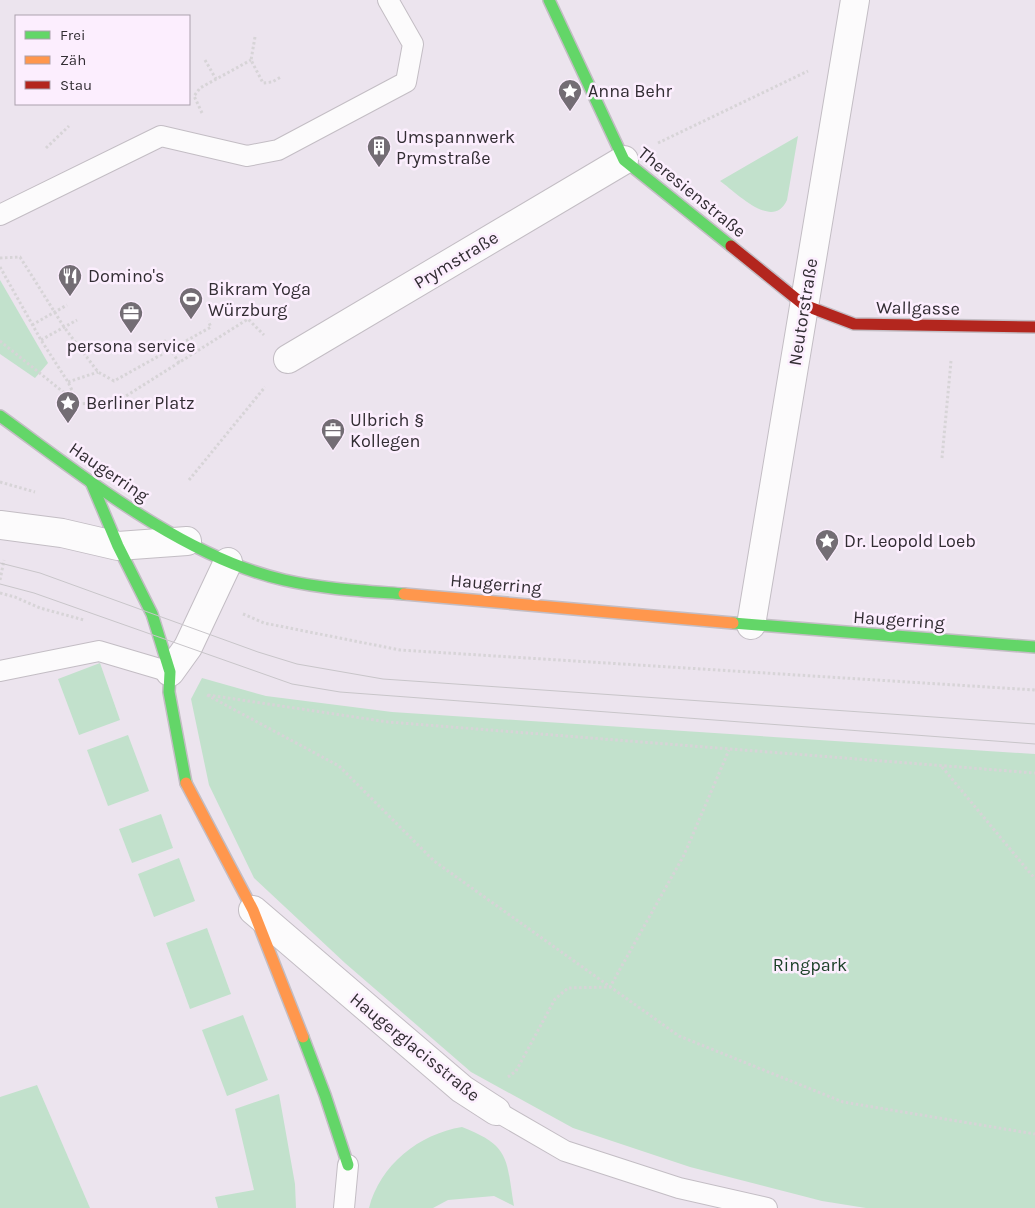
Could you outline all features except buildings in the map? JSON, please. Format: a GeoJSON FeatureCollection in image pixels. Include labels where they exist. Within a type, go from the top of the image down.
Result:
{"type":"FeatureCollection","features":[{"type":"Feature","properties":{"kind":"street","name":"Theresienstraße"},"geometry":{"type":"LineString","coordinates":[[549,0],[624,160],[804,305]]}},
{"type":"Feature","properties":{"kind":"street","name":"Neutorstraße"},"geometry":{"type":"LineString","coordinates":[[751,625],[855,0]]}},
{"type":"Feature","properties":{"kind":"street","name":"Prymstraße"},"geometry":{"type":"LineString","coordinates":[[288,359],[624,160]]}},
{"type":"Feature","properties":{"kind":"street","name":"Wallgasse"},"geometry":{"type":"LineString","coordinates":[[804,305],[854,324],[1035,327]]}},
{"type":"Feature","properties":{"kind":"street","name":"Haugerring"},"geometry":{"type":"LineString","coordinates":[[0,416],[91,482],[138,513],[228,562],[283,580],[332,588],[751,625],[1035,647]]}},
{"type":"Feature","properties":{"kind":"street"},"geometry":{"type":"LineString","coordinates":[[91,482],[118,546]]}},
{"type":"Feature","properties":{"kind":"street"},"geometry":{"type":"LineString","coordinates":[[0,525],[62,534],[118,546],[188,541]]}},
{"type":"Feature","properties":{"kind":"street","name":"Haugerglacisstraße"},"geometry":{"type":"LineString","coordinates":[[118,546],[152,614],[170,672],[169,692],[186,787],[253,910],[325,1095],[348,1166]]}},
{"type":"Feature","properties":{"kind":"street"},"geometry":{"type":"LineString","coordinates":[[170,672],[188,647],[228,562]]}},
{"type":"Feature","properties":{"kind":"street","name":"Haugerglacisstraße"},"geometry":{"type":"LineString","coordinates":[[253,910],[462,1089],[496,1111]]}},
{"type":"Feature","properties":{"kind":"lane"},"geometry":{"type":"LineString","coordinates":[[0,215],[161,136],[247,156],[278,150],[406,82],[413,44],[388,0]]}},
{"type":"Feature","properties":{"kind":"lane"},"geometry":{"type":"LineString","coordinates":[[0,671],[99,651],[170,672]]}},
{"type":"Feature","properties":{"kind":"lane","name":"Haugerglacisstraße"},"geometry":{"type":"LineString","coordinates":[[496,1111],[566,1151],[679,1188],[767,1208]]}},
{"type":"Feature","properties":{"kind":"lane","name":"Haugerglacisstraße"},"geometry":{"type":"LineString","coordinates":[[344,1208],[348,1166]]}},
{"type":"Feature","properties":{"kind":"path"},"geometry":{"type":"LineString","coordinates":[[255,37],[251,60],[263,83],[272,82],[282,77]]}},
{"type":"Feature","properties":{"kind":"path"},"geometry":{"type":"LineString","coordinates":[[624,160],[847,52]]}},
{"type":"Feature","properties":{"kind":"path"},"geometry":{"type":"LineString","coordinates":[[205,60],[216,79]]}},
{"type":"Feature","properties":{"kind":"path"},"geometry":{"type":"LineString","coordinates":[[200,88],[251,60]]}},
{"type":"Feature","properties":{"kind":"path"},"geometry":{"type":"LineString","coordinates":[[46,148],[69,126]]}},
{"type":"Feature","properties":{"kind":"path"},"geometry":{"type":"LineString","coordinates":[[0,258],[20,257],[64,327],[98,372],[114,381],[211,327],[208,322]]}},
{"type":"Feature","properties":{"kind":"path"},"geometry":{"type":"LineString","coordinates":[[0,267],[32,325],[68,382],[78,404]]}},
{"type":"Feature","properties":{"kind":"path"},"geometry":{"type":"LineString","coordinates":[[32,325],[67,305]]}},
{"type":"Feature","properties":{"kind":"path"},"geometry":{"type":"LineString","coordinates":[[0,341],[78,404],[118,401],[180,364],[248,319],[288,359],[189,480]]}},
{"type":"Feature","properties":{"kind":"path"},"geometry":{"type":"LineString","coordinates":[[41,340],[77,320]]}},
{"type":"Feature","properties":{"kind":"path"},"geometry":{"type":"LineString","coordinates":[[942,458],[954,326]]}},
{"type":"Feature","properties":{"kind":"path"},"geometry":{"type":"LineString","coordinates":[[164,340],[180,364]]}},
{"type":"Feature","properties":{"kind":"path"},"geometry":{"type":"LineString","coordinates":[[68,382],[98,372]]}},
{"type":"Feature","properties":{"kind":"path"},"geometry":{"type":"LineString","coordinates":[[0,482],[23,487]]}},
{"type":"Feature","properties":{"kind":"path"},"geometry":{"type":"LineString","coordinates":[[0,593],[32,603]]}},
{"type":"Feature","properties":{"kind":"path"},"geometry":{"type":"LineString","coordinates":[[210,599],[264,623],[400,650],[1035,690]]}},
{"type":"Feature","properties":{"kind":"path"},"geometry":{"type":"LineString","coordinates":[[1035,773],[388,722],[205,694],[339,766],[434,861],[679,1036],[843,1102],[1035,1134]]}},
{"type":"Feature","properties":{"kind":"path"},"geometry":{"type":"LineString","coordinates":[[610,987],[684,855],[730,750]]}},
{"type":"Feature","properties":{"kind":"path"},"geometry":{"type":"LineString","coordinates":[[942,766],[1035,880]]}},
{"type":"Feature","properties":{"kind":"path"},"geometry":{"type":"LineString","coordinates":[[462,1089],[491,1087],[502,1082],[516,1071],[555,998],[568,988],[610,987]]}},
{"type":"Feature","properties":{"kind":"green space"},"geometry":{"type":"Polygon","coordinates":[[[798,136],[787,200],[781,209],[773,212],[755,207],[720,181],[798,136]]]}},
{"type":"Feature","properties":{"kind":"green space"},"geometry":{"type":"Polygon","coordinates":[[[0,280],[48,363],[35,378],[0,354],[0,280]]]}},
{"type":"Feature","properties":{"kind":"green space"},"geometry":{"type":"Polygon","coordinates":[[[100,663],[120,720],[79,735],[58,679],[100,663]]]}},
{"type":"Feature","properties":{"kind":"green space","name":"Ringpark"},"geometry":{"type":"Polygon","coordinates":[[[202,678],[266,696],[392,712],[1035,754],[1035,1208],[866,1208],[822,1201],[690,1167],[573,1128],[471,1072],[345,963],[254,878],[209,785],[191,699],[202,678]]]}},
{"type":"Feature","properties":{"kind":"green space"},"geometry":{"type":"Polygon","coordinates":[[[128,735],[149,791],[108,806],[87,750],[128,735]]]}},
{"type":"Feature","properties":{"kind":"green space"},"geometry":{"type":"Polygon","coordinates":[[[161,814],[173,848],[132,863],[119,829],[161,814]]]}},
{"type":"Feature","properties":{"kind":"green space"},"geometry":{"type":"Polygon","coordinates":[[[179,858],[195,901],[154,917],[138,874],[179,858]]]}},
{"type":"Feature","properties":{"kind":"green space"},"geometry":{"type":"Polygon","coordinates":[[[207,928],[231,994],[190,1009],[166,943],[207,928]]]}},
{"type":"Feature","properties":{"kind":"green space"},"geometry":{"type":"Polygon","coordinates":[[[243,1015],[268,1080],[227,1096],[202,1030],[243,1015]]]}},
{"type":"Feature","properties":{"kind":"green space"},"geometry":{"type":"Polygon","coordinates":[[[37,1085],[90,1208],[0,1208],[0,1097],[37,1085]]]}},
{"type":"Feature","properties":{"kind":"green space"},"geometry":{"type":"Polygon","coordinates":[[[279,1094],[295,1184],[296,1208],[218,1208],[215,1197],[254,1190],[235,1109],[279,1094]]]}},
{"type":"Feature","properties":{"kind":"green space"},"geometry":{"type":"Polygon","coordinates":[[[462,1127],[490,1141],[498,1148],[507,1165],[514,1206],[494,1196],[448,1200],[433,1208],[369,1208],[374,1192],[382,1178],[404,1154],[417,1144],[431,1137],[462,1127]]]}},
{"type":"Feature","properties":{"kind":"tram line"},"geometry":{"type":"LineString","coordinates":[[0,563],[40,573],[258,652],[297,664],[383,679],[1035,724]]}},
{"type":"Feature","properties":{"kind":"tram line"},"geometry":{"type":"LineString","coordinates":[[0,584],[34,593],[292,684],[340,692],[1035,744]]}},
{"type":"Feature","properties":{"kind":"traffic: fast"},"geometry":{"type":"LineString","coordinates":[[549,0],[624,160],[731,246]]}},
{"type":"Feature","properties":{"kind":"traffic: fast"},"geometry":{"type":"LineString","coordinates":[[0,416],[135,512],[209,553],[246,569],[284,580],[329,588],[404,594]]}},
{"type":"Feature","properties":{"kind":"traffic: fast"},"geometry":{"type":"LineString","coordinates":[[91,482],[118,546],[152,614],[170,672],[169,692],[186,783]]}},
{"type":"Feature","properties":{"kind":"traffic: fast"},"geometry":{"type":"LineString","coordinates":[[733,623],[1035,647]]}},
{"type":"Feature","properties":{"kind":"traffic: fast"},"geometry":{"type":"LineString","coordinates":[[303,1037],[325,1095],[348,1165]]}},
{"type":"Feature","properties":{"kind":"traffic: slow"},"geometry":{"type":"LineString","coordinates":[[404,594],[733,623]]}},
{"type":"Feature","properties":{"kind":"traffic: slow"},"geometry":{"type":"LineString","coordinates":[[186,783],[253,910],[303,1037]]}},
{"type":"Feature","properties":{"kind":"traffic: jam"},"geometry":{"type":"LineString","coordinates":[[731,246],[804,305],[854,324],[1035,327]]}},
{"type":"Feature","properties":{"kind":"place","name":"Anna Behr"},"geometry":{"type":"Point","coordinates":[570,112]}},
{"type":"Feature","properties":{"kind":"place","name":"Umspannwerk Prymstraße"},"geometry":{"type":"Point","coordinates":[379,168]}},
{"type":"Feature","properties":{"kind":"place","name":"Domino's"},"geometry":{"type":"Point","coordinates":[70,297]}},
{"type":"Feature","properties":{"kind":"place","name":"Bikram Yoga Würzburg"},"geometry":{"type":"Point","coordinates":[191,320]}},
{"type":"Feature","properties":{"kind":"place","name":"persona service"},"geometry":{"type":"Point","coordinates":[131,334]}},
{"type":"Feature","properties":{"kind":"place","name":"Berliner Platz"},"geometry":{"type":"Point","coordinates":[68,424]}},
{"type":"Feature","properties":{"kind":"place","name":"Ulbrich § Kollegen"},"geometry":{"type":"Point","coordinates":[333,451]}},
{"type":"Feature","properties":{"kind":"place","name":"Dr. Leopold Loeb"},"geometry":{"type":"Point","coordinates":[827,562]}}]}
